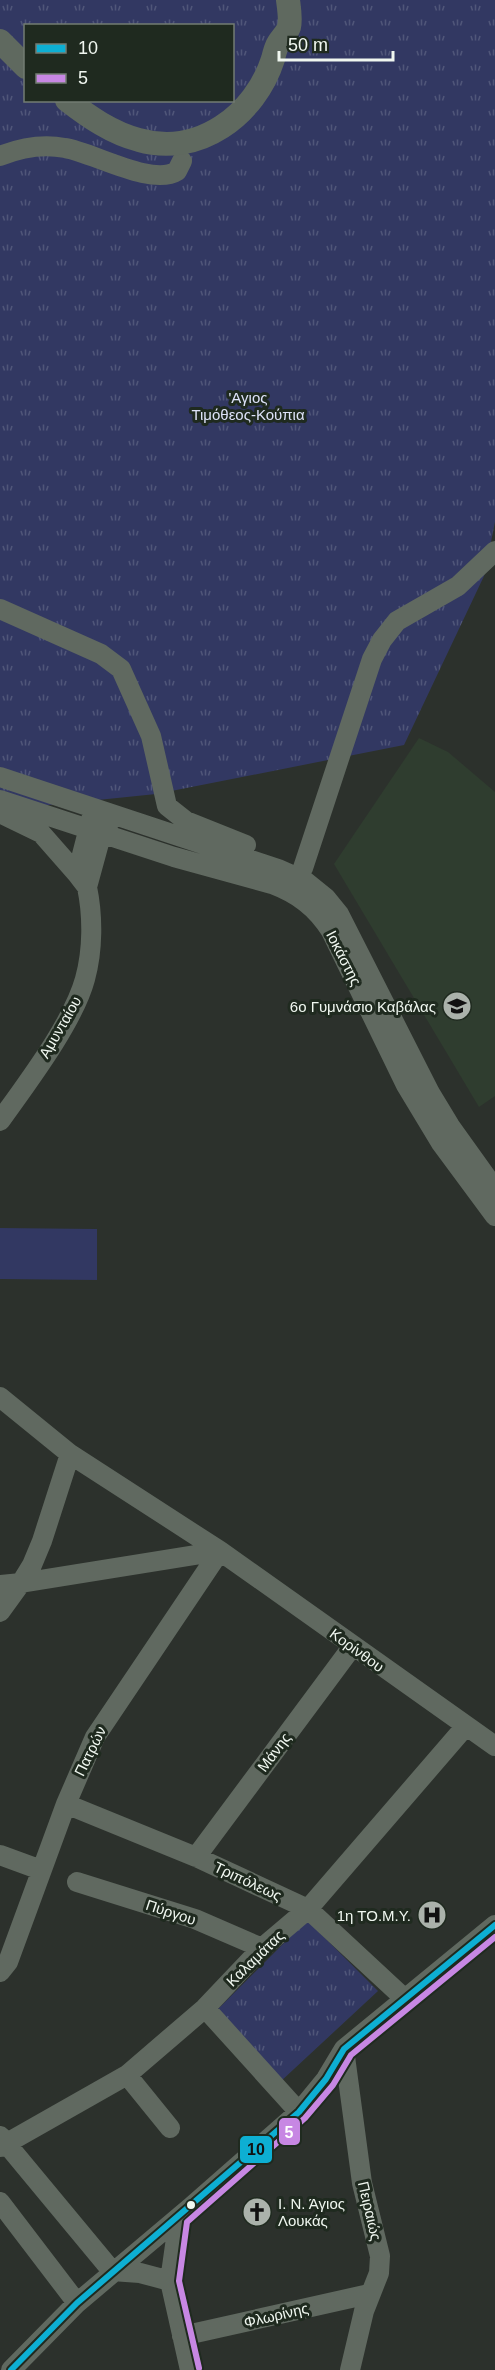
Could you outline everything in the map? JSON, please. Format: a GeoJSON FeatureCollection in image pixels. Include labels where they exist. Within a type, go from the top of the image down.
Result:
{"type":"FeatureCollection","features":[{"type":"Feature","properties":{"kind":"main road"},"geometry":{"type":"LineString","coordinates":[[70,102],[104,125],[140,140],[163,143],[208,136],[234,120],[260,90],[270,69],[276,46],[289,28],[288,0]]}},
{"type":"Feature","properties":{"kind":"main road"},"geometry":{"type":"LineString","coordinates":[[0,41],[24,65]]}},
{"type":"Feature","properties":{"kind":"street"},"geometry":{"type":"LineString","coordinates":[[0,156],[25,149],[60,147],[73,149],[127,169],[163,175],[177,171],[182,161]]}},
{"type":"Feature","properties":{"kind":"street"},"geometry":{"type":"LineString","coordinates":[[0,609],[101,654],[120,669],[151,736],[165,800],[176,815],[304,874],[372,659],[382,639],[397,621],[458,586],[495,550]]}},
{"type":"Feature","properties":{"kind":"street","name":"Ιοκάστης"},"geometry":{"type":"LineString","coordinates":[[0,777],[278,869],[304,874],[339,914],[420,1075],[445,1118],[495,1189]]}},
{"type":"Feature","properties":{"kind":"street","name":"Ιοκάστης"},"geometry":{"type":"LineString","coordinates":[[0,801],[288,890],[309,903],[322,916],[412,1095],[441,1143],[495,1216]]}},
{"type":"Feature","properties":{"kind":"street","name":"Αμυνταίου"},"geometry":{"type":"LineString","coordinates":[[0,1121],[68,1018],[85,980],[91,940],[86,875],[95,830],[106,811]]}},
{"type":"Feature","properties":{"kind":"street"},"geometry":{"type":"LineString","coordinates":[[0,813],[40,833],[86,875],[119,850],[158,851]]}},
{"type":"Feature","properties":{"kind":"street","name":"Κορίνθου"},"geometry":{"type":"LineString","coordinates":[[0,1397],[70,1454],[220,1551],[352,1647],[495,1746]]}},
{"type":"Feature","properties":{"kind":"street"},"geometry":{"type":"LineString","coordinates":[[0,1612],[32,1565],[70,1454]]}},
{"type":"Feature","properties":{"kind":"street"},"geometry":{"type":"LineString","coordinates":[[0,1585],[220,1551]]}},
{"type":"Feature","properties":{"kind":"street","name":"Πατρών"},"geometry":{"type":"LineString","coordinates":[[0,1972],[8,1962],[66,1804],[95,1737],[220,1551]]}},
{"type":"Feature","properties":{"kind":"street","name":"Μάνης"},"geometry":{"type":"LineString","coordinates":[[196,1857],[352,1647]]}},
{"type":"Feature","properties":{"kind":"street","name":"Καλαμάτας"},"geometry":{"type":"LineString","coordinates":[[2,2142],[127,2075],[205,2008],[262,1948],[308,1909],[465,1727]]}},
{"type":"Feature","properties":{"kind":"street","name":"Τριπόλεως"},"geometry":{"type":"LineString","coordinates":[[66,1804],[196,1857],[308,1909],[405,1999]]}},
{"type":"Feature","properties":{"kind":"street"},"geometry":{"type":"LineString","coordinates":[[0,1855],[41,1870]]}},
{"type":"Feature","properties":{"kind":"street","name":"Πύργου"},"geometry":{"type":"LineString","coordinates":[[77,1882],[195,1918],[262,1948]]}},
{"type":"Feature","properties":{"kind":"street"},"geometry":{"type":"LineString","coordinates":[[11,2370],[112,2271],[179,2217],[299,2112],[326,2079],[344,2049],[495,1925]]}},
{"type":"Feature","properties":{"kind":"street"},"geometry":{"type":"LineString","coordinates":[[205,2008],[299,2112]]}},
{"type":"Feature","properties":{"kind":"street","name":"Πειραιώς"},"geometry":{"type":"LineString","coordinates":[[344,2049],[362,2183],[380,2256],[379,2273],[369,2294],[350,2370]]}},
{"type":"Feature","properties":{"kind":"street"},"geometry":{"type":"LineString","coordinates":[[127,2075],[170,2128]]}},
{"type":"Feature","properties":{"kind":"street"},"geometry":{"type":"LineString","coordinates":[[2,2142],[112,2271],[140,2273],[170,2281]]}},
{"type":"Feature","properties":{"kind":"street"},"geometry":{"type":"LineString","coordinates":[[0,2202],[77,2303]]}},
{"type":"Feature","properties":{"kind":"street"},"geometry":{"type":"LineString","coordinates":[[179,2217],[170,2281],[190,2370]]}},
{"type":"Feature","properties":{"kind":"street","name":"Φλωρίνης"},"geometry":{"type":"LineString","coordinates":[[182,2336],[369,2294]]}},
{"type":"Feature","properties":{"kind":"shaded area","name":"6ο Γυμνάσιο Καβάλας"},"geometry":{"type":"Polygon","coordinates":[[[419,738],[448,752],[495,792],[495,1096],[479,1107],[334,864],[419,738]]]}},
{"type":"Feature","properties":{"kind":"green space","name":"'Αγιος Τιμόθεος-Κούπια"},"geometry":{"type":"Polygon","coordinates":[[[0,0],[495,0],[495,522],[484,576],[404,745],[156,794],[0,810],[0,0]]]}},
{"type":"Feature","properties":{"kind":"green space"},"geometry":{"type":"Polygon","coordinates":[[[0,1228],[97,1229],[97,1280],[0,1279],[0,1228]]]}},
{"type":"Feature","properties":{"kind":"green space"},"geometry":{"type":"Polygon","coordinates":[[[307,1920],[378,1991],[280,2082],[216,2011],[307,1920]]]}},
{"type":"Feature","properties":{"kind":"transit line","name":"10"},"geometry":{"type":"LineString","coordinates":[[11,2370],[77,2303],[299,2112],[326,2079],[344,2049],[495,1925]]}},
{"type":"Feature","properties":{"kind":"transit line","name":"5"},"geometry":{"type":"LineString","coordinates":[[199,2368],[179,2281],[187,2222],[305,2118],[333,2085],[351,2055],[495,1937]]}},
{"type":"Feature","properties":{"kind":"place","name":"6ο Γυμνάσιο Καβάλας"},"geometry":{"type":"Point","coordinates":[457,1006]}},
{"type":"Feature","properties":{"kind":"place","name":"1η ΤΟ.Μ.Υ."},"geometry":{"type":"Point","coordinates":[432,1915]}},
{"type":"Feature","properties":{"kind":"place","name":"Ι. Ν. Άγιος Λουκάς"},"geometry":{"type":"Point","coordinates":[257,2212]}}]}
